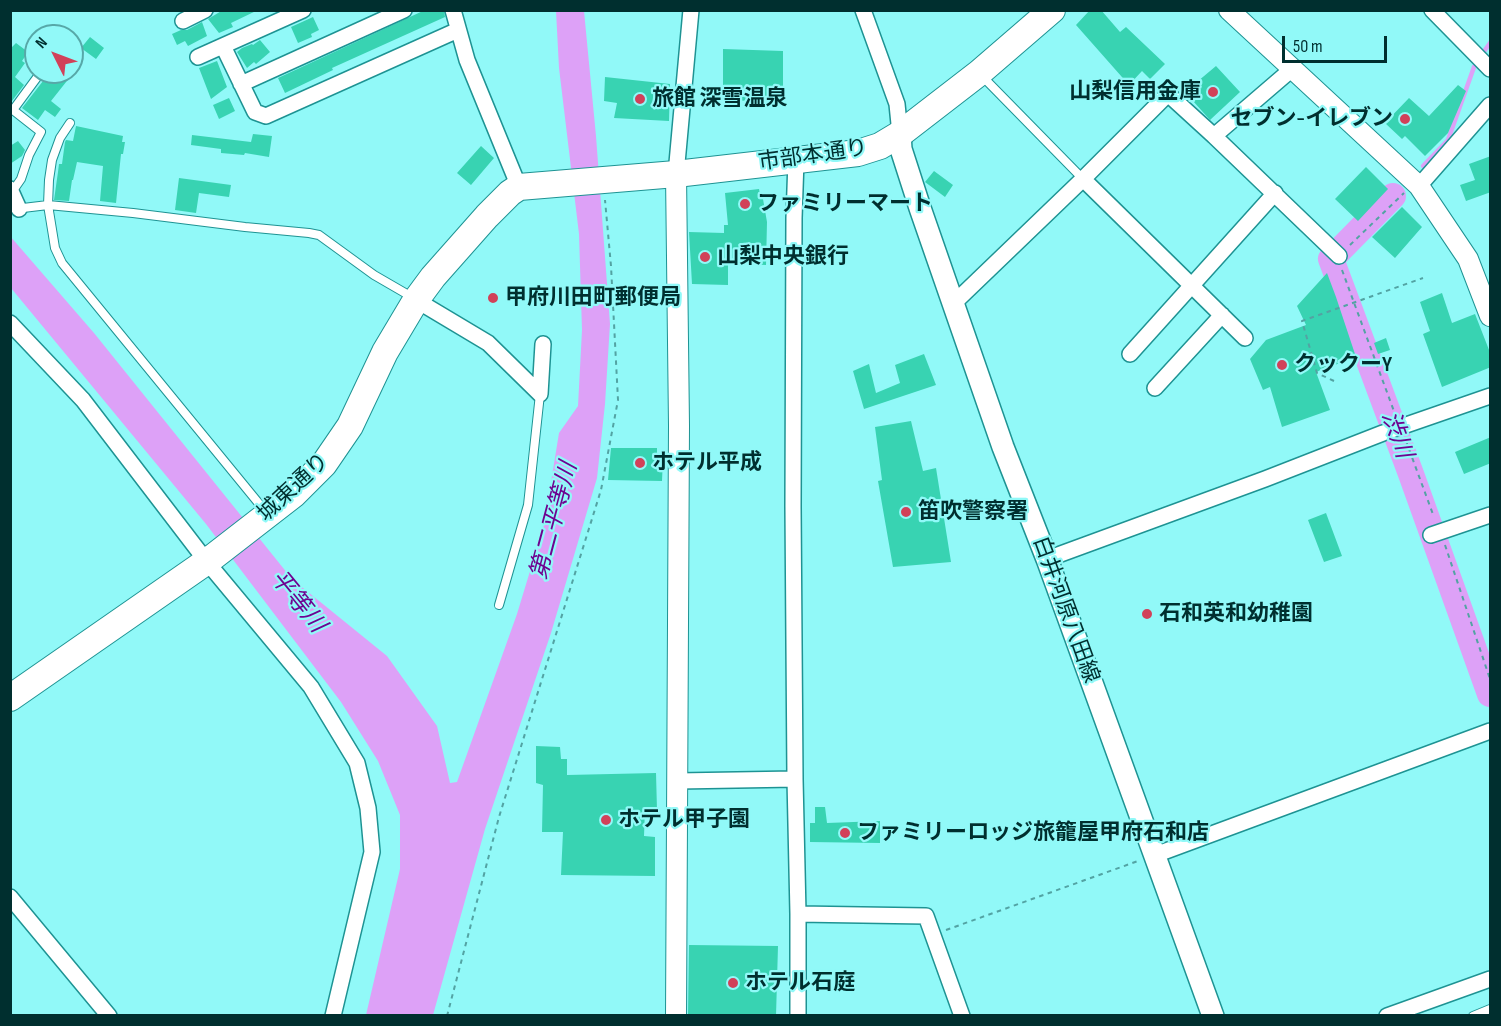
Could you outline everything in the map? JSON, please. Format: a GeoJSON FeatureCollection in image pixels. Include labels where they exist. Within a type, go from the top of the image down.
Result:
{"type":"FeatureCollection","features":[{"type":"Feature","properties":{"kind":"highway","name":"市部本通り"},"geometry":{"type":"LineString","coordinates":[[519,187],[676,174],[858,153],[880,146],[900,134],[979,73],[1052,10]]}},
{"type":"Feature","properties":{"kind":"highway","name":"城東通り"},"geometry":{"type":"LineString","coordinates":[[10,698],[210,560],[293,495],[324,464],[350,426],[385,352],[416,300],[433,277],[487,216],[519,187]]}},
{"type":"Feature","properties":{"kind":"main road","name":"白井河原八田線"},"geometry":{"type":"LineString","coordinates":[[900,134],[901,148],[920,208],[1003,447],[1047,559],[1213,1016]]}},
{"type":"Feature","properties":{"kind":"street"},"geometry":{"type":"LineString","coordinates":[[183,21],[205,10]]}},
{"type":"Feature","properties":{"kind":"street"},"geometry":{"type":"LineString","coordinates":[[198,57],[303,10]]}},
{"type":"Feature","properties":{"kind":"street"},"geometry":{"type":"LineString","coordinates":[[241,84],[404,10]]}},
{"type":"Feature","properties":{"kind":"street"},"geometry":{"type":"LineString","coordinates":[[453,10],[467,60],[519,187]]}},
{"type":"Feature","properties":{"kind":"street"},"geometry":{"type":"LineString","coordinates":[[676,1016],[679,426],[676,174],[691,10]]}},
{"type":"Feature","properties":{"kind":"street"},"geometry":{"type":"LineString","coordinates":[[863,10],[897,104],[900,134]]}},
{"type":"Feature","properties":{"kind":"street"},"geometry":{"type":"LineString","coordinates":[[1229,10],[1419,186],[1468,259],[1491,316]]}},
{"type":"Feature","properties":{"kind":"street"},"geometry":{"type":"LineString","coordinates":[[1432,10],[1488,67]]}},
{"type":"Feature","properties":{"kind":"street"},"geometry":{"type":"LineString","coordinates":[[223,46],[255,112],[266,116],[458,30]]}},
{"type":"Feature","properties":{"kind":"street"},"geometry":{"type":"LineString","coordinates":[[1214,136],[1292,69]]}},
{"type":"Feature","properties":{"kind":"street"},"geometry":{"type":"LineString","coordinates":[[954,303],[1168,94],[1337,254]]}},
{"type":"Feature","properties":{"kind":"street"},"geometry":{"type":"LineString","coordinates":[[1419,186],[1491,105]]}},
{"type":"Feature","properties":{"kind":"street"},"geometry":{"type":"LineString","coordinates":[[796,160],[793,494],[798,1016]]}},
{"type":"Feature","properties":{"kind":"street"},"geometry":{"type":"LineString","coordinates":[[1083,179],[1245,338]]}},
{"type":"Feature","properties":{"kind":"street"},"geometry":{"type":"LineString","coordinates":[[11,190],[17,209]]}},
{"type":"Feature","properties":{"kind":"street"},"geometry":{"type":"LineString","coordinates":[[1130,354],[1275,193]]}},
{"type":"Feature","properties":{"kind":"street"},"geometry":{"type":"LineString","coordinates":[[416,300],[488,343],[540,394]]}},
{"type":"Feature","properties":{"kind":"street"},"geometry":{"type":"LineString","coordinates":[[1155,388],[1222,315]]}},
{"type":"Feature","properties":{"kind":"street"},"geometry":{"type":"LineString","coordinates":[[10,322],[83,400],[311,687],[357,764],[368,808],[372,852],[333,1016]]}},
{"type":"Feature","properties":{"kind":"street"},"geometry":{"type":"LineString","coordinates":[[540,394],[543,344]]}},
{"type":"Feature","properties":{"kind":"street"},"geometry":{"type":"LineString","coordinates":[[1047,559],[1396,428],[1491,396]]}},
{"type":"Feature","properties":{"kind":"street"},"geometry":{"type":"LineString","coordinates":[[1436,534],[1491,514]]}},
{"type":"Feature","properties":{"kind":"street"},"geometry":{"type":"LineString","coordinates":[[1155,855],[1491,731]]}},
{"type":"Feature","properties":{"kind":"street"},"geometry":{"type":"LineString","coordinates":[[678,781],[795,779]]}},
{"type":"Feature","properties":{"kind":"street"},"geometry":{"type":"LineString","coordinates":[[10,897],[109,1016]]}},
{"type":"Feature","properties":{"kind":"street"},"geometry":{"type":"LineString","coordinates":[[798,914],[926,916],[962,1016]]}},
{"type":"Feature","properties":{"kind":"street"},"geometry":{"type":"LineString","coordinates":[[1387,1016],[1491,979]]}},
{"type":"Feature","properties":{"kind":"lane"},"geometry":{"type":"LineString","coordinates":[[979,73],[1083,179]]}},
{"type":"Feature","properties":{"kind":"lane"},"geometry":{"type":"LineString","coordinates":[[11,190],[21,178],[40,132],[12,110],[32,84]]}},
{"type":"Feature","properties":{"kind":"lane"},"geometry":{"type":"LineString","coordinates":[[70,123],[60,138],[52,160],[49,180],[48,206],[55,248],[62,263],[265,517]]}},
{"type":"Feature","properties":{"kind":"lane"},"geometry":{"type":"LineString","coordinates":[[17,209],[48,206],[133,213],[319,235],[374,275],[416,300]]}},
{"type":"Feature","properties":{"kind":"lane"},"geometry":{"type":"LineString","coordinates":[[499,605],[528,505],[540,394]]}},
{"type":"Feature","properties":{"kind":"lane"},"geometry":{"type":"LineString","coordinates":[[1473,1016],[1491,1009]]}},
{"type":"Feature","properties":{"kind":"path"},"geometry":{"type":"LineString","coordinates":[[447,1016],[499,817],[601,490],[616,411],[618,400],[611,266],[603,180]]}},
{"type":"Feature","properties":{"kind":"path"},"geometry":{"type":"LineString","coordinates":[[1419,186],[1402,194],[1337,254],[1396,428],[1491,679]]}},
{"type":"Feature","properties":{"kind":"path"},"geometry":{"type":"LineString","coordinates":[[1334,381],[1317,373],[1302,321],[1423,278]]}},
{"type":"Feature","properties":{"kind":"path"},"geometry":{"type":"LineString","coordinates":[[933,934],[1155,855]]}},
{"type":"Feature","properties":{"kind":"water"},"geometry":{"type":"Polygon","coordinates":[[[556,11],[584,11],[596,136],[610,324],[597,478],[551,633],[485,829],[433,1015],[366,1015],[400,869],[400,815],[378,761],[341,702],[206,524],[11,288],[10,236],[94,333],[292,579],[387,656],[437,726],[450,783],[457,782],[517,614],[544,525],[559,433],[578,406],[582,330],[579,234],[559,68],[556,11]]]}},
{"type":"Feature","properties":{"kind":"building"},"geometry":{"type":"Polygon","coordinates":[[[223,10],[258,10],[231,23],[233,27],[219,33],[208,19],[223,10]]]}},
{"type":"Feature","properties":{"kind":"building"},"geometry":{"type":"Polygon","coordinates":[[[425,10],[444,10],[445,17],[332,68],[333,70],[285,93],[278,78],[425,10]]]}},
{"type":"Feature","properties":{"kind":"building"},"geometry":{"type":"Polygon","coordinates":[[[1090,10],[1101,10],[1120,32],[1126,27],[1165,64],[1150,79],[1142,71],[1129,85],[1076,25],[1090,10]]]}},
{"type":"Feature","properties":{"kind":"building"},"geometry":{"type":"Polygon","coordinates":[[[313,17],[319,30],[311,34],[312,37],[298,43],[291,27],[313,17]]]}},
{"type":"Feature","properties":{"kind":"building"},"geometry":{"type":"Polygon","coordinates":[[[202,22],[207,36],[188,46],[185,41],[177,45],[172,34],[187,30],[202,22]]]}},
{"type":"Feature","properties":{"kind":"building"},"geometry":{"type":"Polygon","coordinates":[[[90,37],[104,48],[96,59],[84,50],[84,44],[90,37]]]}},
{"type":"Feature","properties":{"kind":"building"},"geometry":{"type":"Polygon","coordinates":[[[260,40],[270,52],[256,64],[254,62],[247,68],[237,52],[260,40]]]}},
{"type":"Feature","properties":{"kind":"building"},"geometry":{"type":"Polygon","coordinates":[[[16,43],[24,49],[22,61],[24,64],[15,77],[24,85],[12,101],[10,100],[10,49],[16,43]]]}},
{"type":"Feature","properties":{"kind":"building"},"geometry":{"type":"Polygon","coordinates":[[[723,49],[783,51],[783,100],[723,101],[723,49]]]}},
{"type":"Feature","properties":{"kind":"building"},"geometry":{"type":"Polygon","coordinates":[[[217,61],[227,87],[211,99],[199,68],[217,61]]]}},
{"type":"Feature","properties":{"kind":"building"},"geometry":{"type":"Polygon","coordinates":[[[1216,66],[1240,92],[1210,120],[1185,92],[1216,66]]]}},
{"type":"Feature","properties":{"kind":"building"},"geometry":{"type":"Polygon","coordinates":[[[605,77],[670,84],[669,121],[614,118],[617,103],[604,101],[605,77]]]}},
{"type":"Feature","properties":{"kind":"building"},"geometry":{"type":"Polygon","coordinates":[[[41,84],[64,84],[51,101],[61,109],[55,117],[45,110],[38,120],[22,108],[41,84]]]}},
{"type":"Feature","properties":{"kind":"building"},"geometry":{"type":"Polygon","coordinates":[[[1458,85],[1466,91],[1448,133],[1425,156],[1405,136],[1402,139],[1385,123],[1409,98],[1429,116],[1458,85]]]}},
{"type":"Feature","properties":{"kind":"building"},"geometry":{"type":"Polygon","coordinates":[[[229,98],[235,111],[219,119],[213,105],[229,98]]]}},
{"type":"Feature","properties":{"kind":"building"},"geometry":{"type":"Polygon","coordinates":[[[76,126],[123,136],[122,142],[125,142],[123,154],[121,154],[116,203],[100,201],[103,166],[77,162],[69,201],[54,200],[65,142],[66,140],[73,141],[76,126]]]}},
{"type":"Feature","properties":{"kind":"building"},"geometry":{"type":"Polygon","coordinates":[[[253,134],[272,136],[269,157],[245,153],[244,155],[221,153],[221,149],[191,145],[192,135],[251,142],[253,134]]]}},
{"type":"Feature","properties":{"kind":"building"},"geometry":{"type":"Polygon","coordinates":[[[18,141],[25,150],[22,156],[10,164],[10,146],[18,141]]]}},
{"type":"Feature","properties":{"kind":"building"},"geometry":{"type":"Polygon","coordinates":[[[481,146],[494,158],[471,185],[457,173],[481,146]]]}},
{"type":"Feature","properties":{"kind":"building"},"geometry":{"type":"Polygon","coordinates":[[[1491,156],[1491,192],[1466,201],[1460,185],[1475,180],[1469,164],[1491,156]]]}},
{"type":"Feature","properties":{"kind":"building"},"geometry":{"type":"Polygon","coordinates":[[[1366,167],[1388,189],[1358,221],[1335,199],[1366,167]]]}},
{"type":"Feature","properties":{"kind":"building"},"geometry":{"type":"Polygon","coordinates":[[[934,171],[953,185],[945,197],[925,182],[934,171]]]}},
{"type":"Feature","properties":{"kind":"building"},"geometry":{"type":"Polygon","coordinates":[[[179,178],[231,185],[229,197],[199,193],[196,213],[175,210],[179,178]]]}},
{"type":"Feature","properties":{"kind":"building"},"geometry":{"type":"Polygon","coordinates":[[[759,189],[767,222],[766,265],[728,263],[728,285],[692,284],[689,232],[724,233],[724,225],[728,225],[725,193],[759,189]]]}},
{"type":"Feature","properties":{"kind":"building"},"geometry":{"type":"Polygon","coordinates":[[[1402,207],[1422,227],[1395,258],[1372,237],[1402,207]]]}},
{"type":"Feature","properties":{"kind":"building"},"geometry":{"type":"Polygon","coordinates":[[[1327,273],[1356,357],[1316,372],[1330,410],[1282,427],[1270,387],[1263,390],[1250,359],[1266,340],[1306,325],[1297,306],[1327,273]]]}},
{"type":"Feature","properties":{"kind":"building"},"geometry":{"type":"Polygon","coordinates":[[[1442,293],[1452,323],[1475,314],[1491,355],[1491,367],[1442,387],[1423,334],[1430,331],[1420,302],[1442,293]]]}},
{"type":"Feature","properties":{"kind":"building"},"geometry":{"type":"Polygon","coordinates":[[[1386,338],[1390,350],[1378,354],[1374,343],[1386,338]]]}},
{"type":"Feature","properties":{"kind":"building"},"geometry":{"type":"Polygon","coordinates":[[[924,354],[936,385],[864,409],[853,371],[869,364],[876,393],[900,383],[895,365],[924,354]]]}},
{"type":"Feature","properties":{"kind":"building"},"geometry":{"type":"Polygon","coordinates":[[[911,421],[923,471],[936,468],[951,562],[893,567],[878,481],[882,480],[875,427],[911,421]]]}},
{"type":"Feature","properties":{"kind":"building"},"geometry":{"type":"Polygon","coordinates":[[[1491,437],[1491,463],[1464,474],[1455,452],[1491,437]]]}},
{"type":"Feature","properties":{"kind":"building"},"geometry":{"type":"Polygon","coordinates":[[[611,448],[657,448],[657,458],[663,458],[662,481],[608,480],[611,448]]]}},
{"type":"Feature","properties":{"kind":"building"},"geometry":{"type":"Polygon","coordinates":[[[1326,513],[1342,556],[1324,562],[1308,520],[1326,513]]]}},
{"type":"Feature","properties":{"kind":"building"},"geometry":{"type":"Polygon","coordinates":[[[536,746],[560,747],[561,759],[567,759],[567,775],[656,773],[657,810],[645,809],[644,836],[655,837],[655,876],[561,875],[563,832],[542,832],[543,785],[536,783],[536,746]]]}},
{"type":"Feature","properties":{"kind":"building","name":"ファミリーロッジ旅籠屋甲府石和店"},"geometry":{"type":"Polygon","coordinates":[[[815,807],[825,807],[827,823],[880,821],[880,843],[810,842],[810,823],[815,823],[815,807]]]}},
{"type":"Feature","properties":{"kind":"building"},"geometry":{"type":"Polygon","coordinates":[[[689,945],[778,946],[776,1016],[688,1015],[689,945]]]}},
{"type":"Feature","properties":{"kind":"waterway","name":"渋川"},"geometry":{"type":"LineString","coordinates":[[1423,166],[1448,140],[1474,67],[1490,43]]}},
{"type":"Feature","properties":{"kind":"waterway","name":"渋川"},"geometry":{"type":"LineString","coordinates":[[1393,196],[1331,259],[1490,694]]}},
{"type":"Feature","properties":{"kind":"place","name":"山梨信用金庫"},"geometry":{"type":"Point","coordinates":[1213,92]}},
{"type":"Feature","properties":{"kind":"place","name":"旅館 深雪温泉"},"geometry":{"type":"Point","coordinates":[640,99]}},
{"type":"Feature","properties":{"kind":"place","name":"セブン-イレブン"},"geometry":{"type":"Point","coordinates":[1405,119]}},
{"type":"Feature","properties":{"kind":"place","name":"ファミリーマート"},"geometry":{"type":"Point","coordinates":[745,204]}},
{"type":"Feature","properties":{"kind":"place","name":"山梨中央銀行"},"geometry":{"type":"Point","coordinates":[705,257]}},
{"type":"Feature","properties":{"kind":"place","name":"甲府川田町郵便局"},"geometry":{"type":"Point","coordinates":[493,298]}},
{"type":"Feature","properties":{"kind":"place","name":"クックーY"},"geometry":{"type":"Point","coordinates":[1282,365]}},
{"type":"Feature","properties":{"kind":"place","name":"ホテル平成"},"geometry":{"type":"Point","coordinates":[640,463]}},
{"type":"Feature","properties":{"kind":"place","name":"笛吹警察署"},"geometry":{"type":"Point","coordinates":[906,512]}},
{"type":"Feature","properties":{"kind":"place","name":"石和英和幼稚園"},"geometry":{"type":"Point","coordinates":[1147,614]}},
{"type":"Feature","properties":{"kind":"place","name":"ホテル甲子園"},"geometry":{"type":"Point","coordinates":[606,820]}},
{"type":"Feature","properties":{"kind":"place","name":"ファミリーロッジ旅籠屋甲府石和店"},"geometry":{"type":"Point","coordinates":[845,833]}},
{"type":"Feature","properties":{"kind":"place","name":"ホテル石庭"},"geometry":{"type":"Point","coordinates":[733,983]}},
{"type":"Feature","properties":{"kind":"water label","name":"第二平等川"},"geometry":{"type":"Point","coordinates":[555,521]}},
{"type":"Feature","properties":{"kind":"water label","name":"平等川"},"geometry":{"type":"Point","coordinates":[297,602]}}]}
